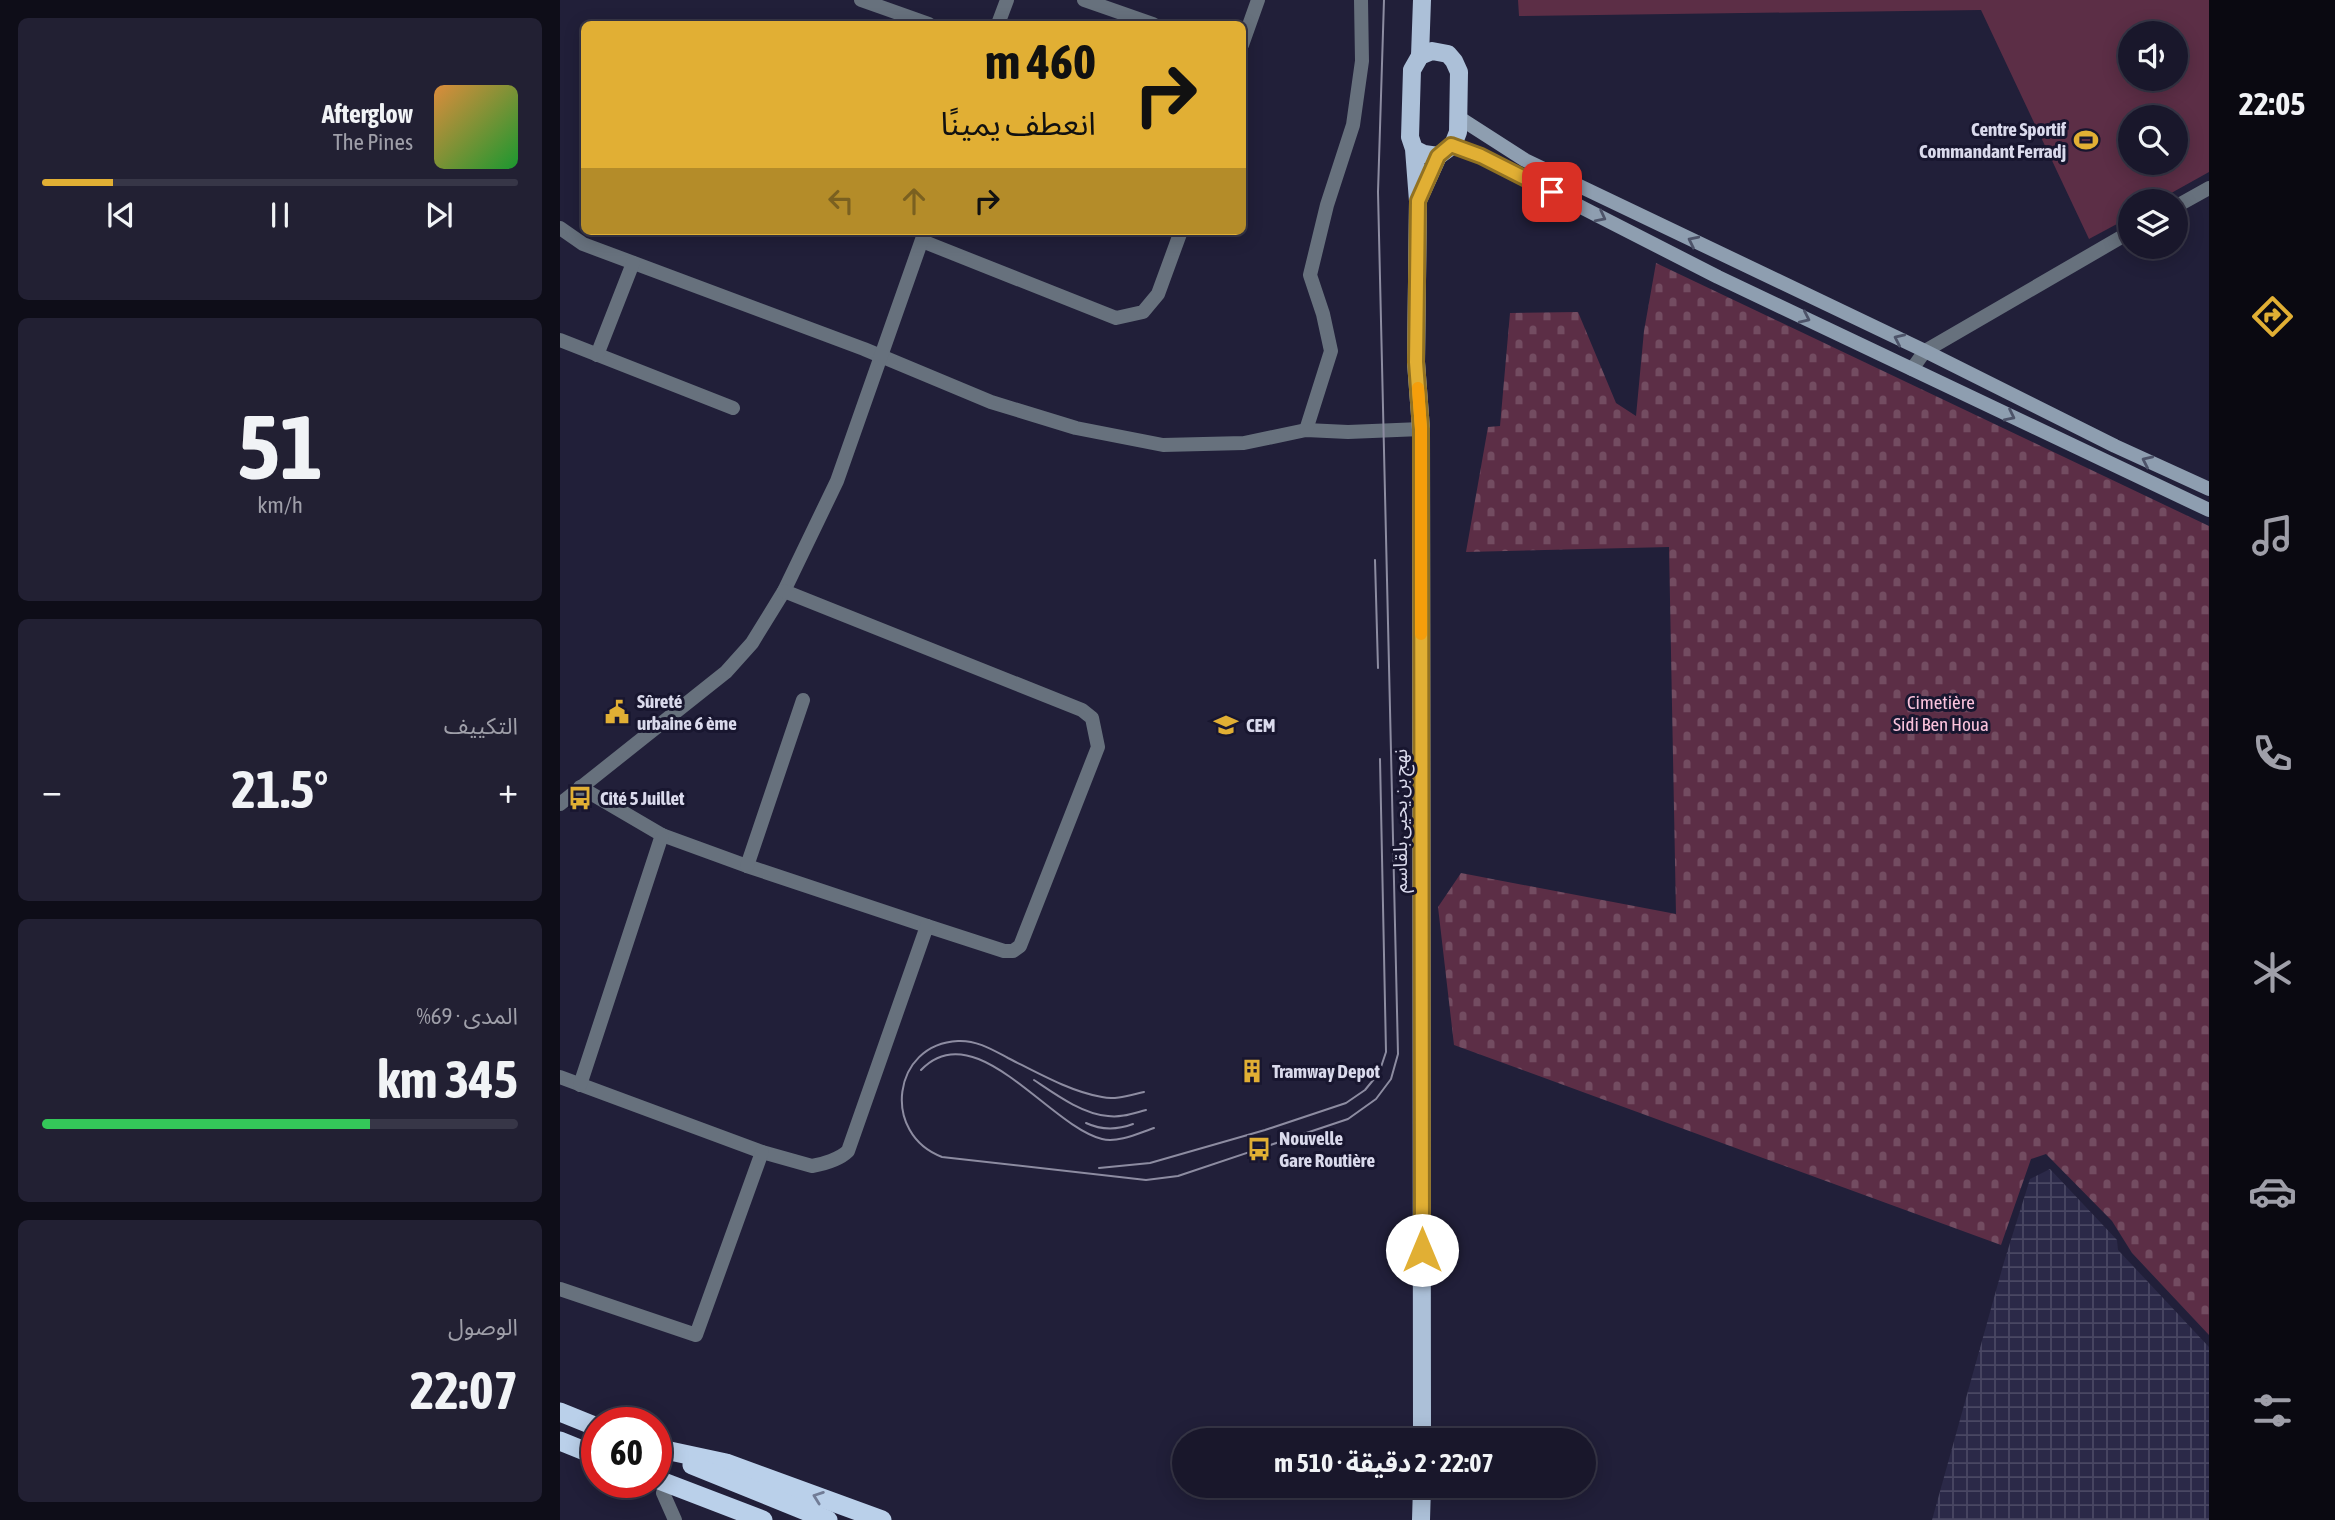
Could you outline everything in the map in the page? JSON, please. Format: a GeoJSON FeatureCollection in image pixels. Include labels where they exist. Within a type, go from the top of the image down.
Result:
{"type":"FeatureCollection","features":[{"type":"Feature","properties":{"kind":"highway"},"geometry":{"type":"LineString","coordinates":[[560,1412],[581,1421]]}},
{"type":"Feature","properties":{"kind":"highway"},"geometry":{"type":"LineString","coordinates":[[560,1441],[581,1450]]}},
{"type":"Feature","properties":{"kind":"highway"},"geometry":{"type":"LineString","coordinates":[[672,1452],[726,1463],[883,1520]]}},
{"type":"Feature","properties":{"kind":"highway"},"geometry":{"type":"LineString","coordinates":[[672,1456],[828,1520]]}},
{"type":"Feature","properties":{"kind":"highway"},"geometry":{"type":"LineString","coordinates":[[672,1490],[763,1520]]}},
{"type":"Feature","properties":{"kind":"highway"},"geometry":{"type":"LineString","coordinates":[[672,1492],[728,1520]]}},
{"type":"Feature","properties":{"kind":"main road"},"geometry":{"type":"LineString","coordinates":[[1421,8],[1448,54]]}},
{"type":"Feature","properties":{"kind":"main road"},"geometry":{"type":"LineString","coordinates":[[1421,8],[1420,57],[1432,51],[1448,54]]}},
{"type":"Feature","properties":{"kind":"main road","name":"نهج بن يحيى بلقاسم"},"geometry":{"type":"LineString","coordinates":[[1418,201],[1458,132],[1459,72],[1448,54]]}},
{"type":"Feature","properties":{"kind":"main road","name":"نهج بن يحيى بلقاسم"},"geometry":{"type":"LineString","coordinates":[[1420,57],[1412,70],[1410,137],[1414,149],[1418,201],[1416,362],[1421,429],[1422,1428]]}},
{"type":"Feature","properties":{"kind":"main road"},"geometry":{"type":"LineString","coordinates":[[1458,117],[1525,160],[2209,489]]}},
{"type":"Feature","properties":{"kind":"main road"},"geometry":{"type":"LineString","coordinates":[[1414,149],[1424,154],[1445,151],[1481,156],[1718,277],[2209,510]]}},
{"type":"Feature","properties":{"kind":"main road"},"geometry":{"type":"LineString","coordinates":[[1421,1520],[1422,1498]]}},
{"type":"Feature","properties":{"kind":"street"},"geometry":{"type":"LineString","coordinates":[[861,0],[920,21]]}},
{"type":"Feature","properties":{"kind":"street"},"geometry":{"type":"LineString","coordinates":[[999,21],[1007,0]]}},
{"type":"Feature","properties":{"kind":"street"},"geometry":{"type":"LineString","coordinates":[[1084,0],[1144,21]]}},
{"type":"Feature","properties":{"kind":"street"},"geometry":{"type":"LineString","coordinates":[[1246,34],[1258,0]]}},
{"type":"Feature","properties":{"kind":"street"},"geometry":{"type":"LineString","coordinates":[[1307,430],[1331,351],[1323,314],[1310,275],[1327,205],[1353,125],[1362,61],[1361,0]]}},
{"type":"Feature","properties":{"kind":"street"},"geometry":{"type":"LineString","coordinates":[[2188,200],[2209,188]]}},
{"type":"Feature","properties":{"kind":"street"},"geometry":{"type":"LineString","coordinates":[[560,229],[583,244],[722,294],[990,402],[1076,428],[1163,445],[1244,443],[1307,430],[1348,432],[1421,429]]}},
{"type":"Feature","properties":{"kind":"street"},"geometry":{"type":"LineString","coordinates":[[560,804],[726,672],[752,643],[784,591],[837,481],[923,236],[1115,318],[1143,312],[1158,294],[1180,235]]}},
{"type":"Feature","properties":{"kind":"street"},"geometry":{"type":"LineString","coordinates":[[1912,369],[1925,352],[2118,239]]}},
{"type":"Feature","properties":{"kind":"street"},"geometry":{"type":"LineString","coordinates":[[597,355],[633,263]]}},
{"type":"Feature","properties":{"kind":"street"},"geometry":{"type":"LineString","coordinates":[[560,340],[733,408]]}},
{"type":"Feature","properties":{"kind":"street"},"geometry":{"type":"LineString","coordinates":[[580,787],[662,835],[747,866],[1004,951],[1013,951],[1020,946],[1098,747],[1092,718],[1082,710],[784,591]]}},
{"type":"Feature","properties":{"kind":"street"},"geometry":{"type":"LineString","coordinates":[[747,866],[803,700]]}},
{"type":"Feature","properties":{"kind":"street"},"geometry":{"type":"LineString","coordinates":[[580,1085],[662,835]]}},
{"type":"Feature","properties":{"kind":"street"},"geometry":{"type":"LineString","coordinates":[[560,1077],[762,1152],[812,1166],[844,1155],[848,1151],[927,926]]}},
{"type":"Feature","properties":{"kind":"street"},"geometry":{"type":"LineString","coordinates":[[560,1289],[696,1335],[762,1152]]}},
{"type":"Feature","properties":{"kind":"street"},"geometry":{"type":"LineString","coordinates":[[665,1498],[675,1520]]}},
{"type":"Feature","properties":{"kind":"shaded area"},"geometry":{"type":"Polygon","coordinates":[[[2050,1169],[2117,1240],[2118,1250],[2209,1347],[2209,1520],[1932,1520],[2030,1179],[2050,1169]]]}},
{"type":"Feature","properties":{"kind":"green space","name":"Centre Sportif Commandant Ferradj"},"geometry":{"type":"Polygon","coordinates":[[[1518,0],[2209,0],[2209,172],[2179,189],[2118,189],[2118,223],[2089,239],[1981,10],[1519,16],[1518,0]]]}},
{"type":"Feature","properties":{"kind":"green space","name":"Cimetière Sidi Ben Houa"},"geometry":{"type":"Polygon","coordinates":[[[1656,263],[2209,526],[2209,1335],[2132,1253],[2112,1221],[2046,1154],[2031,1159],[2001,1245],[1454,1045],[1438,907],[1461,873],[1676,914],[1669,547],[1466,552],[1488,427],[1500,426],[1510,313],[1578,312],[1616,403],[1636,416],[1644,331],[1656,263]]]}},
{"type":"Feature","properties":{"kind":"tram line"},"geometry":{"type":"LineString","coordinates":[[1144,1092],[1112,1098],[1078,1091],[984,1046],[958,1041],[936,1046],[919,1057],[908,1073],[902,1092],[903,1111],[909,1130],[922,1146],[942,1157],[1146,1180],[1178,1176],[1348,1119],[1376,1099],[1391,1079],[1398,1054],[1378,192],[1384,0]]}},
{"type":"Feature","properties":{"kind":"tram line"},"geometry":{"type":"LineString","coordinates":[[1375,560],[1378,668]]}},
{"type":"Feature","properties":{"kind":"tram line"},"geometry":{"type":"LineString","coordinates":[[1099,1168],[1150,1163],[1265,1130],[1346,1103],[1365,1090],[1379,1073],[1386,1052],[1380,759]]}},
{"type":"Feature","properties":{"kind":"tram line"},"geometry":{"type":"LineString","coordinates":[[921,1070],[942,1056],[965,1055],[988,1063],[1081,1130],[1102,1139],[1122,1139],[1154,1128]]}},
{"type":"Feature","properties":{"kind":"tram line"},"geometry":{"type":"LineString","coordinates":[[1034,1080],[1088,1112],[1118,1116],[1146,1110]]}},
{"type":"Feature","properties":{"kind":"tram line"},"geometry":{"type":"LineString","coordinates":[[1086,1123],[1109,1128],[1133,1124]]}},
{"type":"Feature","properties":{"kind":"slow traffic"},"geometry":{"type":"LineString","coordinates":[[1418,388],[1421,429],[1421,634]]}},
{"type":"Feature","properties":{"kind":"place","name":"Centre Sportif Commandant Ferradj"},"geometry":{"type":"Point","coordinates":[2086,140]}},
{"type":"Feature","properties":{"kind":"place","name":"Sûreté urbaine 6 ème"},"geometry":{"type":"Point","coordinates":[617,712]}},
{"type":"Feature","properties":{"kind":"place","name":"CEM"},"geometry":{"type":"Point","coordinates":[1226,725]}},
{"type":"Feature","properties":{"kind":"place","name":"Cité 5 Juillet"},"geometry":{"type":"Point","coordinates":[580,798]}},
{"type":"Feature","properties":{"kind":"place","name":"Tramway Depot"},"geometry":{"type":"Point","coordinates":[1252,1071]}},
{"type":"Feature","properties":{"kind":"place","name":"Nouvelle Gare Routière"},"geometry":{"type":"Point","coordinates":[1259,1149]}},
{"type":"Feature","properties":{"kind":"route"},"geometry":{"type":"LineString","coordinates":[[1422,1250],[1421,429],[1416,362],[1418,201],[1438,156],[1451,145],[1481,156],[1552,192]]}}]}
